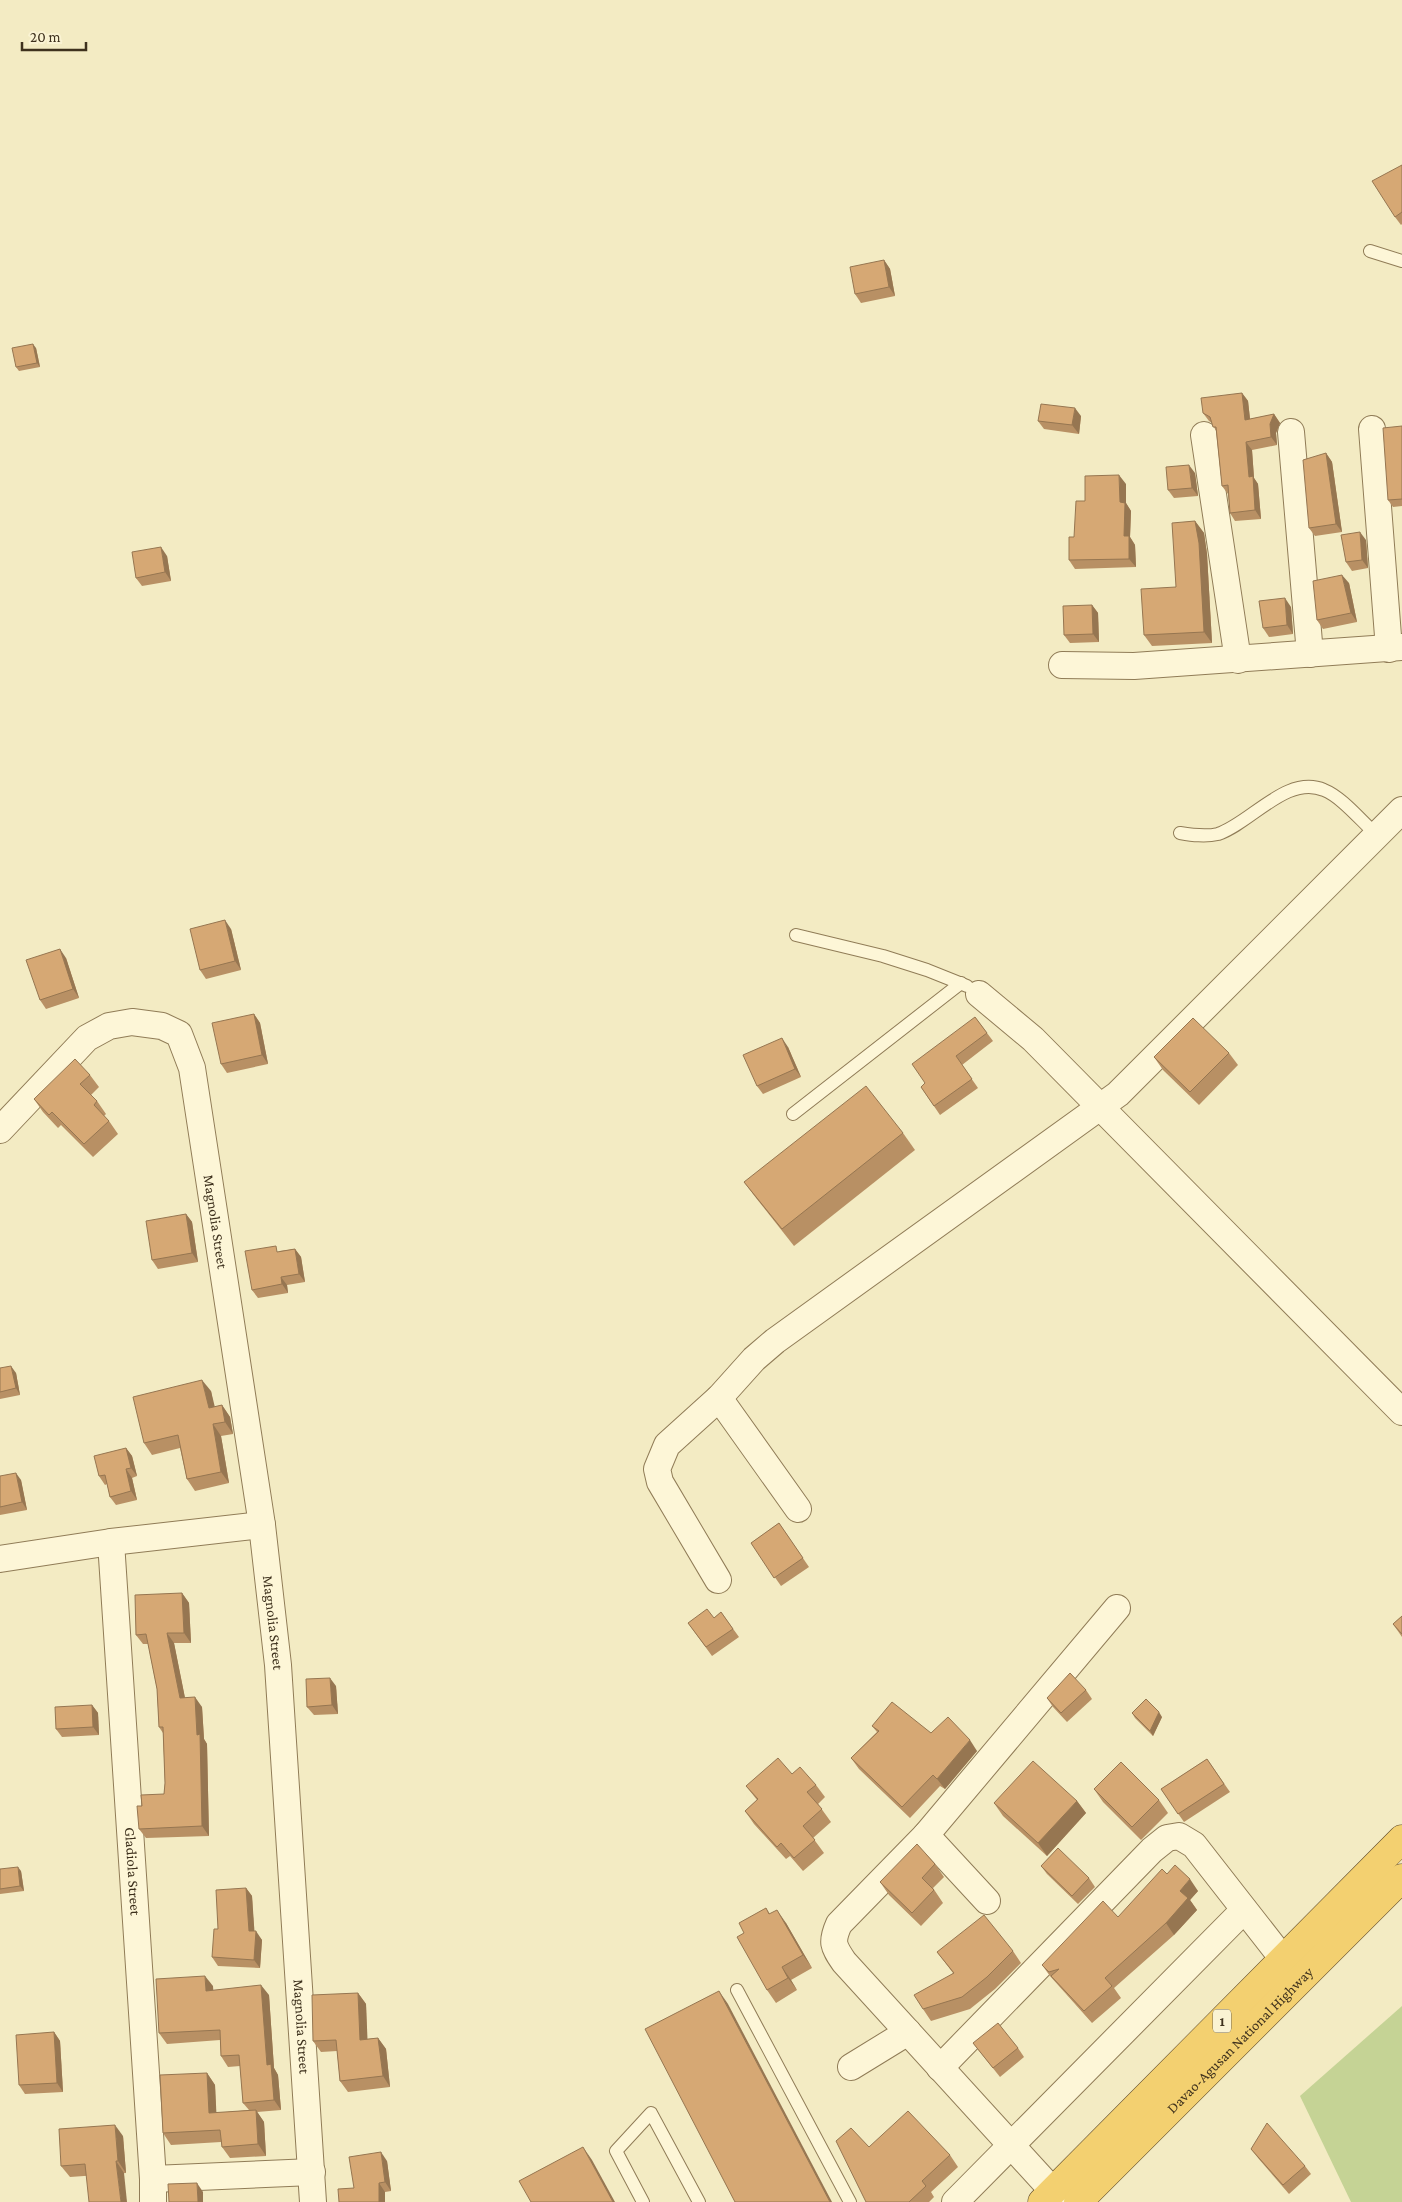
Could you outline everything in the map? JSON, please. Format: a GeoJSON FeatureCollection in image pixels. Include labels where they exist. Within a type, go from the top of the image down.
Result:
{"type":"FeatureCollection","features":[{"type":"Feature","properties":{"kind":"highway","name":"Davao-Agusan National Highway"},"geometry":{"type":"LineString","coordinates":[[1052,2198],[1402,1839]]}},
{"type":"Feature","properties":{"kind":"highway","name":"Davao-Agusan National Highway"},"geometry":{"type":"LineString","coordinates":[[1078,2202],[1402,1878]]}},
{"type":"Feature","properties":{"kind":"street"},"geometry":{"type":"LineString","coordinates":[[1062,665],[1134,666],[1395,648],[1372,429]]}},
{"type":"Feature","properties":{"kind":"street"},"geometry":{"type":"LineString","coordinates":[[1291,432],[1310,654]]}},
{"type":"Feature","properties":{"kind":"street"},"geometry":{"type":"LineString","coordinates":[[1204,435],[1238,660]]}},
{"type":"Feature","properties":{"kind":"street"},"geometry":{"type":"LineString","coordinates":[[718,1580],[660,1482],[657,1469],[667,1445],[719,1398],[754,1359],[775,1341],[1038,1151],[1101,1108],[1131,1083],[1402,810]]}},
{"type":"Feature","properties":{"kind":"street"},"geometry":{"type":"LineString","coordinates":[[970,988],[1032,1039],[1402,1412]]}},
{"type":"Feature","properties":{"kind":"street","name":"Magnolia Street"},"geometry":{"type":"LineString","coordinates":[[0,1130],[87,1038],[109,1026],[132,1022],[162,1026],[179,1034],[186,1049],[193,1078],[262,1525],[278,1665],[313,2202]]}},
{"type":"Feature","properties":{"kind":"street"},"geometry":{"type":"LineString","coordinates":[[719,1398],[798,1509]]}},
{"type":"Feature","properties":{"kind":"street"},"geometry":{"type":"LineString","coordinates":[[0,1559],[111,1542],[262,1525]]}},
{"type":"Feature","properties":{"kind":"street","name":"Gladiola Street"},"geometry":{"type":"LineString","coordinates":[[111,1542],[153,2190]]}},
{"type":"Feature","properties":{"kind":"street"},"geometry":{"type":"LineString","coordinates":[[1052,2198],[1012,2146],[844,1962],[834,1948],[834,1937],[839,1924],[926,1835],[1117,1608]]}},
{"type":"Feature","properties":{"kind":"street"},"geometry":{"type":"LineString","coordinates":[[926,1835],[987,1901]]}},
{"type":"Feature","properties":{"kind":"street"},"geometry":{"type":"LineString","coordinates":[[940,2068],[1037,1966],[1152,1850],[1167,1838],[1178,1836],[1194,1845],[1283,1959]]}},
{"type":"Feature","properties":{"kind":"street"},"geometry":{"type":"LineString","coordinates":[[955,2202],[1244,1910]]}},
{"type":"Feature","properties":{"kind":"street"},"geometry":{"type":"LineString","coordinates":[[851,2067],[908,2032]]}},
{"type":"Feature","properties":{"kind":"street"},"geometry":{"type":"LineString","coordinates":[[153,2190],[312,2172]]}},
{"type":"Feature","properties":{"kind":"lane"},"geometry":{"type":"LineString","coordinates":[[1370,251],[1402,261]]}},
{"type":"Feature","properties":{"kind":"lane"},"geometry":{"type":"LineString","coordinates":[[1180,833],[1200,836],[1216,834],[1231,828],[1292,790],[1316,787],[1326,790],[1336,797],[1377,835]]}},
{"type":"Feature","properties":{"kind":"lane"},"geometry":{"type":"LineString","coordinates":[[796,936],[882,956],[970,988]]}},
{"type":"Feature","properties":{"kind":"lane"},"geometry":{"type":"LineString","coordinates":[[793,1114],[970,988]]}},
{"type":"Feature","properties":{"kind":"lane"},"geometry":{"type":"LineString","coordinates":[[737,1990],[850,2202]]}},
{"type":"Feature","properties":{"kind":"lane"},"geometry":{"type":"LineString","coordinates":[[644,2202],[616,2151],[651,2113],[699,2202]]}},
{"type":"Feature","properties":{"kind":"green space"},"geometry":{"type":"Polygon","coordinates":[[[1402,2006],[1402,2202],[1351,2202],[1300,2096],[1402,2006]]]}},
{"type":"Feature","properties":{"kind":"building"},"geometry":{"type":"Polygon","coordinates":[[[1402,165],[1402,212],[1395,217],[1372,181],[1402,165]]]}},
{"type":"Feature","properties":{"kind":"building"},"geometry":{"type":"Polygon","coordinates":[[[884,260],[889,287],[855,294],[850,267],[884,260]]]}},
{"type":"Feature","properties":{"kind":"building"},"geometry":{"type":"Polygon","coordinates":[[[33,344],[37,363],[16,367],[12,348],[33,344]]]}},
{"type":"Feature","properties":{"kind":"building"},"geometry":{"type":"Polygon","coordinates":[[[1242,393],[1245,420],[1274,414],[1270,424],[1271,437],[1246,442],[1249,477],[1253,476],[1255,510],[1230,513],[1228,485],[1222,486],[1216,427],[1213,427],[1210,417],[1203,413],[1201,398],[1242,393]]]}},
{"type":"Feature","properties":{"kind":"building"},"geometry":{"type":"Polygon","coordinates":[[[1041,404],[1075,408],[1072,425],[1038,421],[1041,404]]]}},
{"type":"Feature","properties":{"kind":"building"},"geometry":{"type":"Polygon","coordinates":[[[1402,426],[1402,499],[1388,500],[1383,428],[1402,426]]]}},
{"type":"Feature","properties":{"kind":"building"},"geometry":{"type":"Polygon","coordinates":[[[1326,453],[1336,524],[1309,528],[1303,460],[1326,453]]]}},
{"type":"Feature","properties":{"kind":"building"},"geometry":{"type":"Polygon","coordinates":[[[1189,465],[1192,488],[1168,490],[1166,467],[1189,465]]]}},
{"type":"Feature","properties":{"kind":"building"},"geometry":{"type":"Polygon","coordinates":[[[1119,475],[1120,502],[1125,503],[1124,536],[1129,536],[1129,559],[1069,560],[1069,537],[1074,537],[1076,501],[1085,501],[1085,476],[1119,475]]]}},
{"type":"Feature","properties":{"kind":"building"},"geometry":{"type":"Polygon","coordinates":[[[1195,521],[1199,543],[1204,632],[1144,635],[1141,589],[1176,587],[1172,523],[1195,521]]]}},
{"type":"Feature","properties":{"kind":"building"},"geometry":{"type":"Polygon","coordinates":[[[1360,532],[1362,560],[1346,562],[1341,535],[1360,532]]]}},
{"type":"Feature","properties":{"kind":"building"},"geometry":{"type":"Polygon","coordinates":[[[161,547],[165,572],[136,578],[132,552],[161,547]]]}},
{"type":"Feature","properties":{"kind":"building"},"geometry":{"type":"Polygon","coordinates":[[[1342,575],[1351,613],[1317,620],[1313,581],[1342,575]]]}},
{"type":"Feature","properties":{"kind":"building"},"geometry":{"type":"Polygon","coordinates":[[[1285,598],[1287,625],[1263,628],[1259,601],[1285,598]]]}},
{"type":"Feature","properties":{"kind":"building"},"geometry":{"type":"Polygon","coordinates":[[[1092,605],[1093,634],[1064,635],[1063,606],[1092,605]]]}},
{"type":"Feature","properties":{"kind":"building"},"geometry":{"type":"Polygon","coordinates":[[[225,920],[235,961],[200,970],[190,929],[225,920]]]}},
{"type":"Feature","properties":{"kind":"building"},"geometry":{"type":"Polygon","coordinates":[[[60,949],[73,989],[40,1000],[26,960],[60,949]]]}},
{"type":"Feature","properties":{"kind":"building"},"geometry":{"type":"Polygon","coordinates":[[[254,1014],[262,1055],[221,1064],[212,1023],[254,1014]]]}},
{"type":"Feature","properties":{"kind":"building"},"geometry":{"type":"Polygon","coordinates":[[[975,1017],[987,1033],[956,1056],[972,1079],[934,1106],[921,1087],[925,1083],[912,1064],[975,1017]]]}},
{"type":"Feature","properties":{"kind":"building"},"geometry":{"type":"Polygon","coordinates":[[[1193,1018],[1229,1053],[1190,1092],[1154,1057],[1193,1018]]]}},
{"type":"Feature","properties":{"kind":"building"},"geometry":{"type":"Polygon","coordinates":[[[782,1038],[795,1069],[757,1086],[743,1055],[782,1038]]]}},
{"type":"Feature","properties":{"kind":"building"},"geometry":{"type":"Polygon","coordinates":[[[75,1059],[90,1075],[80,1084],[97,1101],[94,1105],[109,1121],[84,1144],[52,1112],[49,1115],[34,1099],[75,1059]]]}},
{"type":"Feature","properties":{"kind":"building"},"geometry":{"type":"Polygon","coordinates":[[[866,1086],[903,1133],[782,1229],[744,1182],[866,1086]]]}},
{"type":"Feature","properties":{"kind":"building"},"geometry":{"type":"Polygon","coordinates":[[[186,1214],[192,1253],[152,1260],[146,1221],[186,1214]]]}},
{"type":"Feature","properties":{"kind":"building"},"geometry":{"type":"Polygon","coordinates":[[[276,1246],[277,1252],[295,1249],[299,1274],[281,1277],[282,1284],[252,1290],[245,1251],[276,1246]]]}},
{"type":"Feature","properties":{"kind":"building"},"geometry":{"type":"Polygon","coordinates":[[[11,1366],[16,1388],[0,1392],[0,1368],[11,1366]]]}},
{"type":"Feature","properties":{"kind":"building"},"geometry":{"type":"Polygon","coordinates":[[[202,1380],[209,1408],[222,1405],[225,1422],[213,1424],[221,1472],[187,1479],[178,1435],[144,1443],[133,1397],[202,1380]]]}},
{"type":"Feature","properties":{"kind":"building"},"geometry":{"type":"Polygon","coordinates":[[[126,1448],[131,1468],[126,1469],[131,1491],[110,1497],[105,1475],[99,1476],[94,1456],[126,1448]]]}},
{"type":"Feature","properties":{"kind":"building"},"geometry":{"type":"Polygon","coordinates":[[[16,1473],[22,1502],[0,1507],[0,1476],[16,1473]]]}},
{"type":"Feature","properties":{"kind":"building"},"geometry":{"type":"Polygon","coordinates":[[[779,1523],[803,1558],[774,1578],[751,1543],[779,1523]]]}},
{"type":"Feature","properties":{"kind":"building"},"geometry":{"type":"Polygon","coordinates":[[[182,1593],[184,1633],[167,1633],[180,1698],[195,1697],[197,1735],[200,1734],[202,1826],[139,1829],[137,1806],[142,1806],[141,1795],[164,1794],[165,1783],[163,1727],[159,1727],[157,1689],[146,1634],[136,1635],[135,1595],[182,1593]]]}},
{"type":"Feature","properties":{"kind":"building"},"geometry":{"type":"Polygon","coordinates":[[[707,1609],[714,1618],[721,1612],[733,1629],[706,1647],[688,1623],[707,1609]]]}},
{"type":"Feature","properties":{"kind":"building"},"geometry":{"type":"Polygon","coordinates":[[[1402,1616],[1402,1634],[1393,1624],[1402,1616]]]}},
{"type":"Feature","properties":{"kind":"building"},"geometry":{"type":"Polygon","coordinates":[[[1070,1673],[1086,1690],[1061,1713],[1047,1698],[1070,1673]]]}},
{"type":"Feature","properties":{"kind":"building"},"geometry":{"type":"Polygon","coordinates":[[[330,1678],[332,1705],[307,1707],[306,1679],[330,1678]]]}},
{"type":"Feature","properties":{"kind":"building"},"geometry":{"type":"Polygon","coordinates":[[[1146,1699],[1159,1712],[1150,1731],[1132,1713],[1146,1699]]]}},
{"type":"Feature","properties":{"kind":"building"},"geometry":{"type":"Polygon","coordinates":[[[892,1702],[931,1733],[948,1717],[970,1740],[937,1779],[933,1775],[902,1807],[851,1758],[879,1731],[872,1726],[892,1702]]]}},
{"type":"Feature","properties":{"kind":"building"},"geometry":{"type":"Polygon","coordinates":[[[92,1705],[93,1727],[56,1729],[55,1707],[92,1705]]]}},
{"type":"Feature","properties":{"kind":"building"},"geometry":{"type":"Polygon","coordinates":[[[778,1758],[792,1774],[800,1767],[816,1785],[807,1792],[822,1809],[803,1826],[815,1840],[794,1858],[781,1843],[777,1847],[745,1811],[758,1799],[746,1786],[778,1758]]]}},
{"type":"Feature","properties":{"kind":"building"},"geometry":{"type":"Polygon","coordinates":[[[1207,1759],[1224,1784],[1178,1814],[1161,1789],[1207,1759]]]}},
{"type":"Feature","properties":{"kind":"building"},"geometry":{"type":"Polygon","coordinates":[[[1033,1761],[1077,1801],[1038,1843],[994,1803],[1033,1761]]]}},
{"type":"Feature","properties":{"kind":"building"},"geometry":{"type":"Polygon","coordinates":[[[1121,1762],[1159,1800],[1132,1827],[1094,1789],[1121,1762]]]}},
{"type":"Feature","properties":{"kind":"building"},"geometry":{"type":"Polygon","coordinates":[[[917,1844],[935,1864],[922,1878],[934,1890],[912,1913],[880,1882],[917,1844]]]}},
{"type":"Feature","properties":{"kind":"building"},"geometry":{"type":"Polygon","coordinates":[[[1058,1848],[1089,1878],[1072,1896],[1041,1866],[1058,1848]]]}},
{"type":"Feature","properties":{"kind":"building"},"geometry":{"type":"Polygon","coordinates":[[[1175,1865],[1190,1879],[1180,1891],[1188,1898],[1166,1923],[1105,1978],[1112,1986],[1084,2011],[1051,1976],[1059,1969],[1049,1972],[1042,1965],[1103,1901],[1118,1917],[1162,1869],[1167,1874],[1175,1865]]]}},
{"type":"Feature","properties":{"kind":"building"},"geometry":{"type":"Polygon","coordinates":[[[18,1867],[20,1886],[0,1889],[0,1869],[18,1867]]]}},
{"type":"Feature","properties":{"kind":"building"},"geometry":{"type":"Polygon","coordinates":[[[246,1888],[249,1931],[256,1931],[254,1960],[212,1957],[214,1929],[218,1929],[216,1890],[246,1888]]]}},
{"type":"Feature","properties":{"kind":"building"},"geometry":{"type":"Polygon","coordinates":[[[766,1908],[769,1914],[777,1910],[803,1955],[782,1967],[788,1978],[767,1990],[737,1937],[744,1933],[739,1923],[766,1908]]]}},
{"type":"Feature","properties":{"kind":"building"},"geometry":{"type":"Polygon","coordinates":[[[984,1915],[1013,1951],[987,1977],[962,1997],[923,2009],[914,1995],[954,1973],[937,1952],[984,1915]]]}},
{"type":"Feature","properties":{"kind":"building"},"geometry":{"type":"Polygon","coordinates":[[[205,1976],[206,1991],[261,1985],[267,2065],[271,2064],[274,2100],[243,2103],[239,2055],[221,2056],[220,2030],[159,2033],[156,1979],[205,1976]]]}},
{"type":"Feature","properties":{"kind":"building"},"geometry":{"type":"Polygon","coordinates":[[[719,1991],[830,2202],[735,2202],[645,2029],[719,1991]]]}},
{"type":"Feature","properties":{"kind":"building"},"geometry":{"type":"Polygon","coordinates":[[[358,1993],[360,2040],[378,2038],[383,2076],[340,2081],[336,2040],[313,2041],[312,1995],[358,1993]]]}},
{"type":"Feature","properties":{"kind":"building"},"geometry":{"type":"Polygon","coordinates":[[[998,2023],[1018,2048],[993,2068],[973,2043],[998,2023]]]}},
{"type":"Feature","properties":{"kind":"building"},"geometry":{"type":"Polygon","coordinates":[[[54,2032],[57,2083],[19,2085],[16,2035],[54,2032]]]}},
{"type":"Feature","properties":{"kind":"building"},"geometry":{"type":"Polygon","coordinates":[[[207,2073],[209,2113],[256,2110],[258,2144],[222,2147],[220,2130],[163,2133],[160,2075],[207,2073]]]}},
{"type":"Feature","properties":{"kind":"building"},"geometry":{"type":"Polygon","coordinates":[[[908,2111],[950,2155],[922,2181],[926,2186],[909,2202],[866,2202],[836,2141],[851,2128],[869,2147],[908,2111]]]}},
{"type":"Feature","properties":{"kind":"building"},"geometry":{"type":"Polygon","coordinates":[[[1267,2123],[1305,2166],[1283,2185],[1251,2149],[1267,2123]]]}},
{"type":"Feature","properties":{"kind":"building"},"geometry":{"type":"Polygon","coordinates":[[[115,2125],[118,2161],[116,2161],[121,2202],[89,2202],[85,2164],[61,2166],[59,2129],[115,2125]]]}},
{"type":"Feature","properties":{"kind":"building"},"geometry":{"type":"Polygon","coordinates":[[[583,2147],[613,2202],[531,2202],[519,2181],[583,2147]]]}},
{"type":"Feature","properties":{"kind":"building"},"geometry":{"type":"Polygon","coordinates":[[[381,2152],[385,2182],[379,2183],[379,2202],[339,2202],[338,2189],[354,2188],[349,2157],[381,2152]]]}},
{"type":"Feature","properties":{"kind":"building"},"geometry":{"type":"Polygon","coordinates":[[[197,2183],[198,2202],[169,2202],[168,2184],[197,2183]]]}}]}
